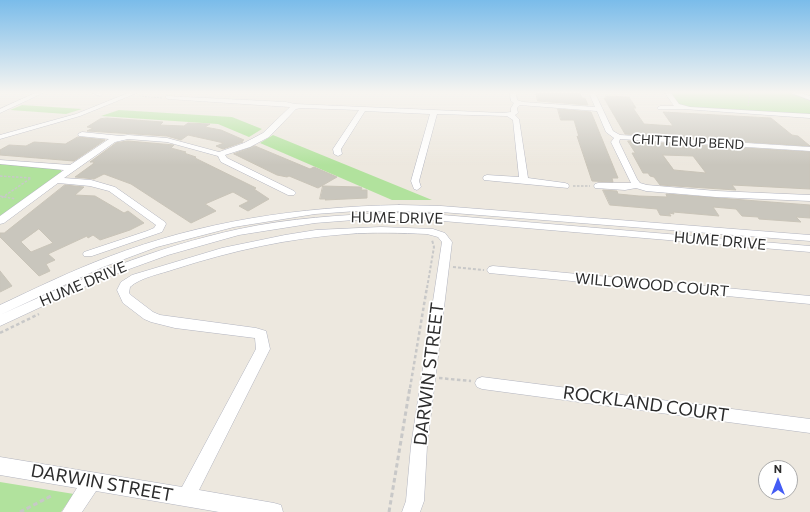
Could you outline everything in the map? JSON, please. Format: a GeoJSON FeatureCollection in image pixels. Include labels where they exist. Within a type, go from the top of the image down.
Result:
{"type":"FeatureCollection","features":[{"type":"Feature","properties":{"kind":"street"},"geometry":{"type":"LineString","coordinates":[[0,137],[69,117]]}},
{"type":"Feature","properties":{"kind":"street"},"geometry":{"type":"LineString","coordinates":[[0,221],[113,140],[128,137],[167,140],[186,144],[214,154],[220,154],[240,148],[261,138],[285,117]]}},
{"type":"Feature","properties":{"kind":"street"},"geometry":{"type":"LineString","coordinates":[[339,150],[358,117]]}},
{"type":"Feature","properties":{"kind":"street"},"geometry":{"type":"LineString","coordinates":[[417,187],[415,181],[433,117]]}},
{"type":"Feature","properties":{"kind":"street"},"geometry":{"type":"LineString","coordinates":[[513,117],[516,119],[524,180]]}},
{"type":"Feature","properties":{"kind":"street","name":"CHITTENUP BEND"},"geometry":{"type":"LineString","coordinates":[[603,117],[610,132],[618,137],[810,149]]}},
{"type":"Feature","properties":{"kind":"street"},"geometry":{"type":"LineString","coordinates":[[82,134],[120,138]]}},
{"type":"Feature","properties":{"kind":"street"},"geometry":{"type":"LineString","coordinates":[[618,137],[615,142],[633,180],[637,185]]}},
{"type":"Feature","properties":{"kind":"street"},"geometry":{"type":"LineString","coordinates":[[220,154],[224,160],[291,193]]}},
{"type":"Feature","properties":{"kind":"street"},"geometry":{"type":"LineString","coordinates":[[0,162],[72,168]]}},
{"type":"Feature","properties":{"kind":"street"},"geometry":{"type":"LineString","coordinates":[[487,178],[524,180],[565,186]]}},
{"type":"Feature","properties":{"kind":"street"},"geometry":{"type":"LineString","coordinates":[[56,180],[91,183],[112,189],[161,224],[158,230],[151,233],[88,254]]}},
{"type":"Feature","properties":{"kind":"street"},"geometry":{"type":"LineString","coordinates":[[598,186],[625,187],[637,185],[651,190],[810,198]]}},
{"type":"Feature","properties":{"kind":"street","name":"HUME DRIVE"},"geometry":{"type":"LineString","coordinates":[[0,310],[81,272],[167,241],[247,221],[324,209],[382,207],[441,208],[810,238]]}},
{"type":"Feature","properties":{"kind":"street","name":"HUME DRIVE"},"geometry":{"type":"LineString","coordinates":[[0,321],[128,264],[201,241],[273,225],[325,218],[390,216],[431,218],[810,249]]}},
{"type":"Feature","properties":{"kind":"street","name":"DARWIN STREET"},"geometry":{"type":"LineString","coordinates":[[186,498],[263,349],[262,335],[170,322],[152,317],[129,300],[124,294],[125,285],[146,275],[199,257],[275,239],[337,231],[376,230],[429,232],[439,233],[444,236],[447,242],[419,446],[415,501],[411,512]]}},
{"type":"Feature","properties":{"kind":"street","name":"WILLOWOOD COURT"},"geometry":{"type":"LineString","coordinates":[[493,270],[810,300]]}},
{"type":"Feature","properties":{"kind":"street","name":"ROCKLAND COURT"},"geometry":{"type":"LineString","coordinates":[[482,383],[810,426]]}},
{"type":"Feature","properties":{"kind":"street","name":"DARWIN STREET"},"geometry":{"type":"LineString","coordinates":[[0,466],[274,512]]}},
{"type":"Feature","properties":{"kind":"street"},"geometry":{"type":"LineString","coordinates":[[71,512],[92,481]]}},
{"type":"Feature","properties":{"kind":"path"},"geometry":{"type":"LineString","coordinates":[[0,176],[31,178],[0,200]]}},
{"type":"Feature","properties":{"kind":"path"},"geometry":{"type":"LineString","coordinates":[[565,186],[598,186]]}},
{"type":"Feature","properties":{"kind":"path"},"geometry":{"type":"LineString","coordinates":[[0,196],[20,200]]}},
{"type":"Feature","properties":{"kind":"path"},"geometry":{"type":"LineString","coordinates":[[389,512],[434,248],[432,240],[428,238]]}},
{"type":"Feature","properties":{"kind":"path"},"geometry":{"type":"LineString","coordinates":[[443,266],[493,270]]}},
{"type":"Feature","properties":{"kind":"path"},"geometry":{"type":"LineString","coordinates":[[0,333],[44,312]]}},
{"type":"Feature","properties":{"kind":"path"},"geometry":{"type":"LineString","coordinates":[[429,376],[482,383]]}},
{"type":"Feature","properties":{"kind":"path"},"geometry":{"type":"LineString","coordinates":[[20,512],[53,495]]}},
{"type":"Feature","properties":{"kind":"green space"},"geometry":{"type":"Polygon","coordinates":[[[114,117],[232,117],[262,129],[249,137],[218,124],[114,117]]]}},
{"type":"Feature","properties":{"kind":"green space"},"geometry":{"type":"Polygon","coordinates":[[[273,135],[432,200],[392,200],[260,143],[273,135]]]}},
{"type":"Feature","properties":{"kind":"green space"},"geometry":{"type":"Polygon","coordinates":[[[0,164],[60,169],[62,172],[0,219],[0,164]]]}},
{"type":"Feature","properties":{"kind":"green space"},"geometry":{"type":"Polygon","coordinates":[[[0,482],[74,494],[61,512],[0,512],[0,482]]]}},
{"type":"Feature","properties":{"kind":"building"},"geometry":{"type":"Polygon","coordinates":[[[560,117],[593,117],[618,178],[612,178],[613,182],[592,181],[577,136],[579,137],[574,120],[561,120],[560,117]]]}},
{"type":"Feature","properties":{"kind":"building"},"geometry":{"type":"Polygon","coordinates":[[[615,117],[639,117],[644,124],[673,126],[666,117],[771,118],[792,135],[798,136],[810,146],[625,134],[615,117]]]}},
{"type":"Feature","properties":{"kind":"building"},"geometry":{"type":"Polygon","coordinates":[[[107,118],[163,122],[160,125],[184,126],[188,123],[210,124],[205,127],[221,130],[244,140],[241,141],[243,142],[223,149],[216,146],[224,143],[188,135],[181,140],[167,136],[87,131],[93,128],[87,127],[100,119],[107,118]]]}},
{"type":"Feature","properties":{"kind":"building"},"geometry":{"type":"Polygon","coordinates":[[[78,137],[105,140],[74,161],[0,155],[0,150],[9,145],[26,146],[34,142],[65,144],[78,137]]]}},
{"type":"Feature","properties":{"kind":"building"},"geometry":{"type":"Polygon","coordinates":[[[128,141],[174,145],[171,148],[186,152],[184,153],[196,157],[195,158],[256,188],[254,189],[269,199],[248,211],[239,206],[249,201],[233,192],[205,204],[216,211],[191,223],[131,184],[104,174],[94,179],[75,177],[94,162],[90,162],[116,143],[128,141]]]}},
{"type":"Feature","properties":{"kind":"building"},"geometry":{"type":"Polygon","coordinates":[[[628,141],[810,152],[810,189],[732,185],[736,190],[660,185],[654,177],[650,176],[648,173],[643,173],[632,153],[635,153],[628,141]],[[663,155],[674,170],[706,173],[693,156],[663,155]]]}},
{"type":"Feature","properties":{"kind":"building"},"geometry":{"type":"Polygon","coordinates":[[[255,146],[310,169],[314,167],[337,177],[318,188],[289,176],[277,175],[234,154],[255,146]]]}},
{"type":"Feature","properties":{"kind":"building"},"geometry":{"type":"Polygon","coordinates":[[[65,185],[84,187],[75,195],[95,196],[124,213],[128,211],[144,223],[130,230],[100,240],[93,235],[88,238],[87,236],[48,254],[55,260],[46,264],[50,271],[39,276],[0,237],[0,233],[4,233],[65,185]],[[39,229],[21,242],[31,252],[53,243],[39,229]]]}},
{"type":"Feature","properties":{"kind":"building"},"geometry":{"type":"Polygon","coordinates":[[[323,186],[360,187],[362,188],[361,190],[367,190],[367,198],[320,199],[323,186]]]}},
{"type":"Feature","properties":{"kind":"building"},"geometry":{"type":"Polygon","coordinates":[[[603,190],[617,191],[618,194],[639,196],[667,197],[666,194],[810,205],[810,218],[796,217],[801,222],[759,219],[758,217],[742,216],[736,209],[713,207],[719,216],[673,212],[674,214],[669,213],[671,216],[660,215],[657,209],[610,205],[603,190]]]}},
{"type":"Feature","properties":{"kind":"building"},"geometry":{"type":"Polygon","coordinates":[[[0,271],[12,286],[0,292],[0,271]]]}}]}
